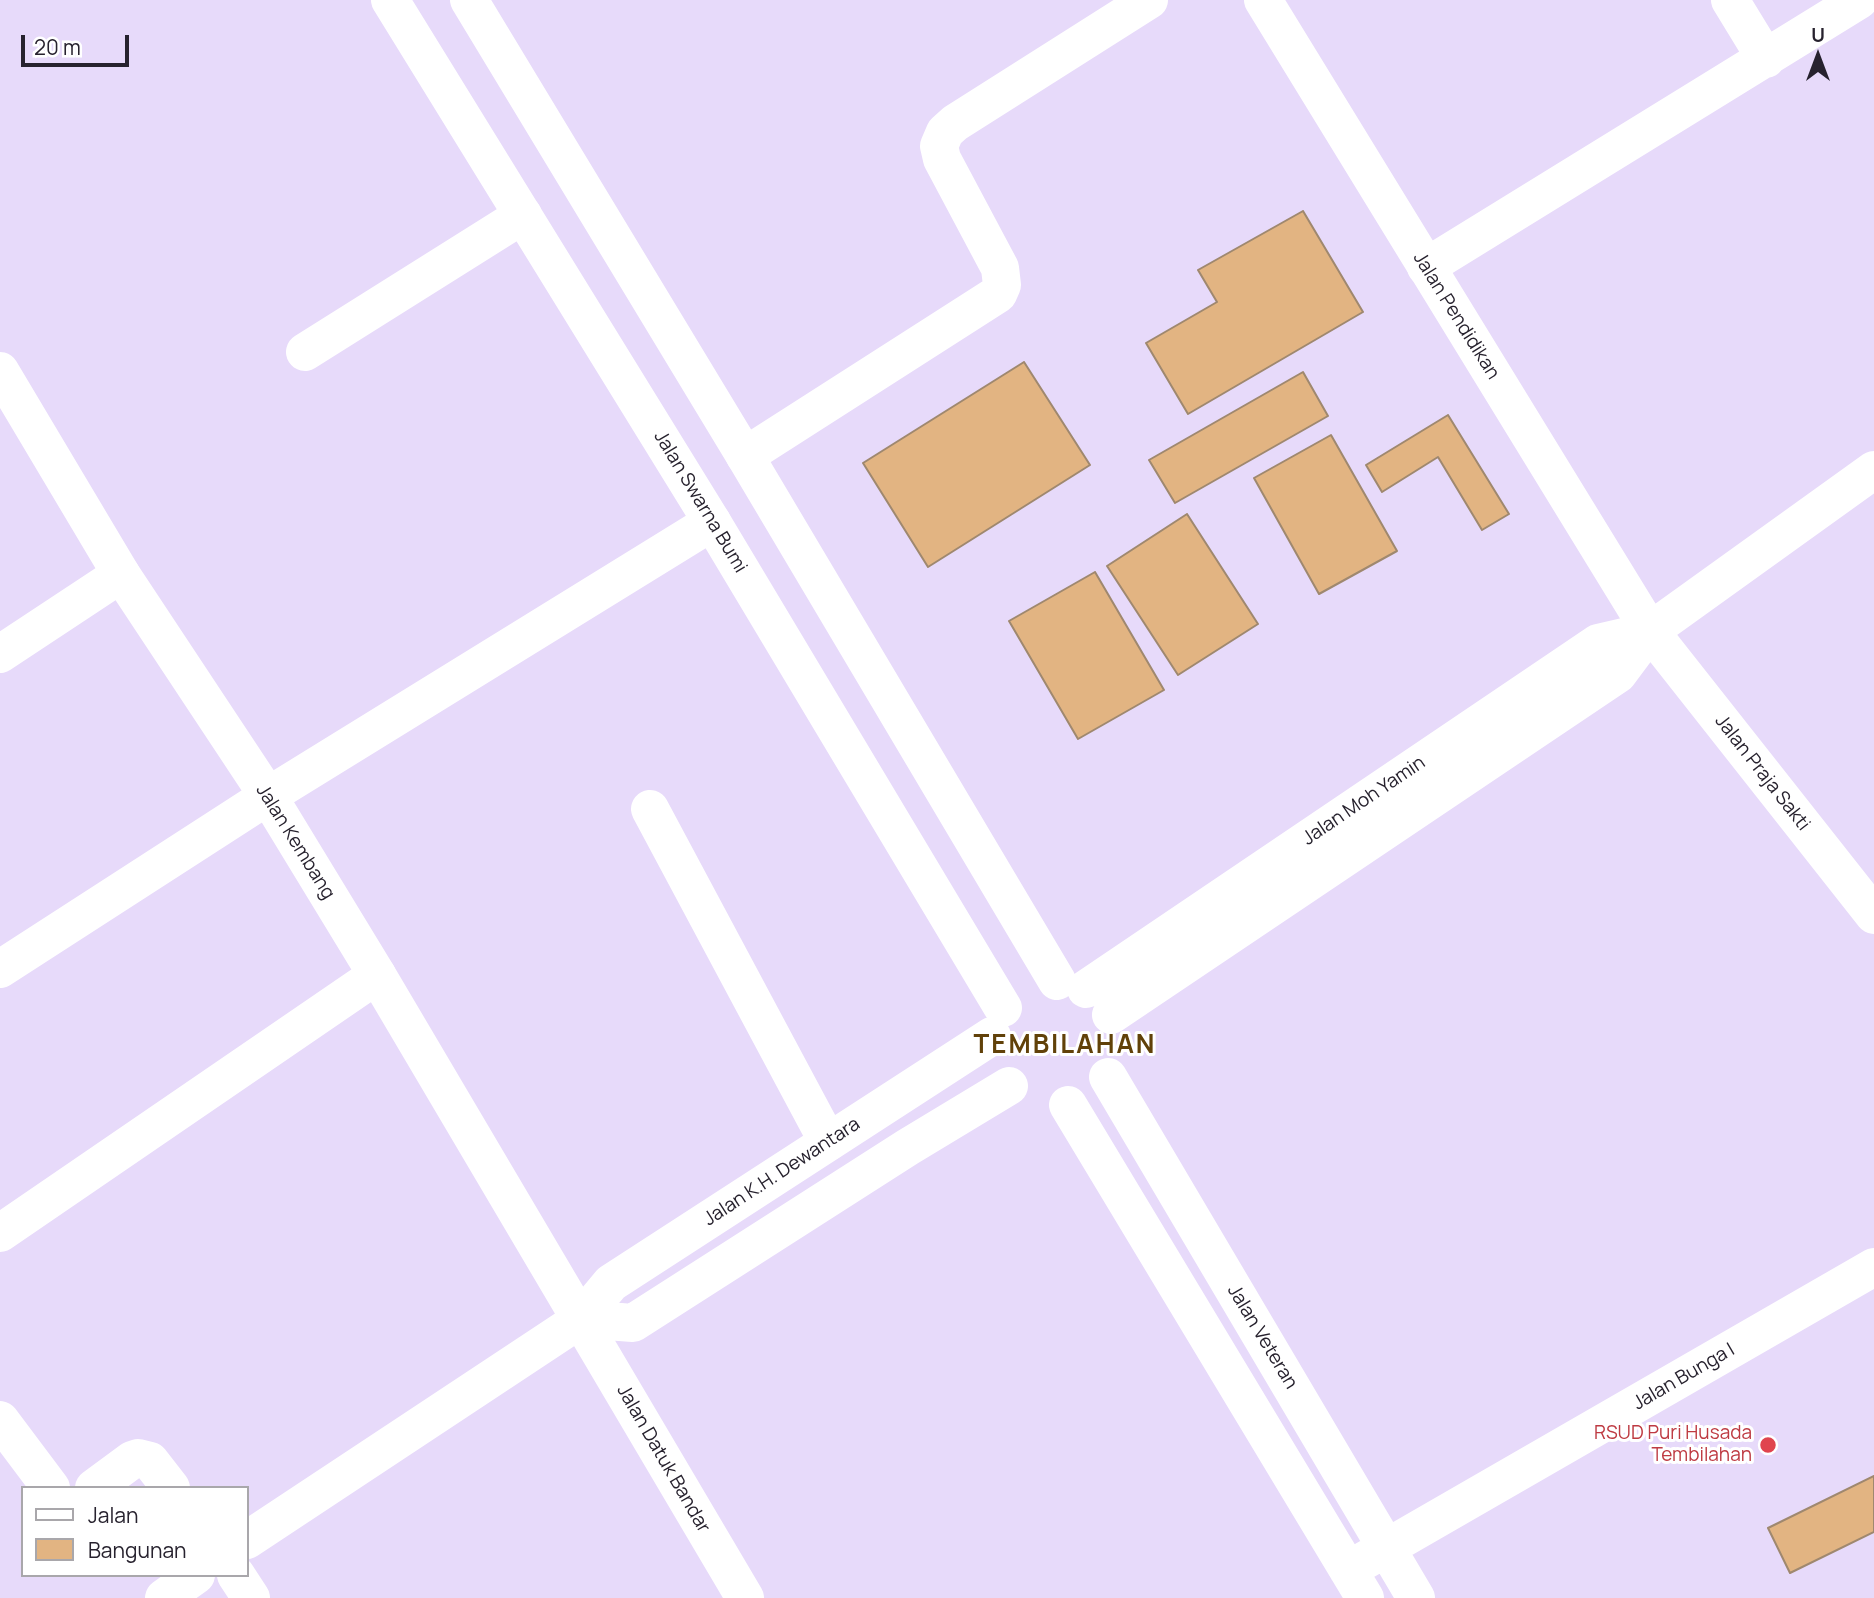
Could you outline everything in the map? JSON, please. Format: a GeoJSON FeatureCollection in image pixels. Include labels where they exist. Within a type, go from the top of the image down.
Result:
{"type":"FeatureCollection","features":[{"type":"Feature","properties":{"kind":"street","name":"Jalan Swarna Bumi"},"geometry":{"type":"LineString","coordinates":[[390,0],[712,522],[998,1022]]}},
{"type":"Feature","properties":{"kind":"street"},"geometry":{"type":"LineString","coordinates":[[469,0],[745,456],[1084,995],[1116,1030],[1118,1046],[1115,1062],[1098,1090],[1068,1105],[1051,1106],[1021,1096],[998,1071],[993,1054],[998,1022],[1026,988],[1041,982],[1084,995]]}},
{"type":"Feature","properties":{"kind":"street"},"geometry":{"type":"LineString","coordinates":[[745,456],[998,294],[1002,285],[1000,268],[942,159],[939,146],[946,132],[954,123],[1149,0]]}},
{"type":"Feature","properties":{"kind":"street","name":"Jalan Pendidikan"},"geometry":{"type":"LineString","coordinates":[[1263,0],[1650,631]]}},
{"type":"Feature","properties":{"kind":"street"},"geometry":{"type":"LineString","coordinates":[[1730,0],[1766,59]]}},
{"type":"Feature","properties":{"kind":"street"},"geometry":{"type":"LineString","coordinates":[[1426,267],[1859,0]]}},
{"type":"Feature","properties":{"kind":"street"},"geometry":{"type":"LineString","coordinates":[[304,352],[523,215]]}},
{"type":"Feature","properties":{"kind":"street","name":"Jalan Kembang"},"geometry":{"type":"LineString","coordinates":[[0,371],[121,574],[268,796],[581,1319]]}},
{"type":"Feature","properties":{"kind":"street","name":"Jalan Moh Yamin"},"geometry":{"type":"LineString","coordinates":[[1084,995],[1598,643],[1650,631],[1874,470]]}},
{"type":"Feature","properties":{"kind":"street"},"geometry":{"type":"LineString","coordinates":[[0,970],[268,796],[712,522]]}},
{"type":"Feature","properties":{"kind":"street"},"geometry":{"type":"LineString","coordinates":[[0,654],[121,574]]}},
{"type":"Feature","properties":{"kind":"street","name":"Jalan Praja Sakti"},"geometry":{"type":"LineString","coordinates":[[1650,631],[1874,915]]}},
{"type":"Feature","properties":{"kind":"street"},"geometry":{"type":"LineString","coordinates":[[650,809],[828,1142]]}},
{"type":"Feature","properties":{"kind":"street"},"geometry":{"type":"LineString","coordinates":[[0,1233],[377,975]]}},
{"type":"Feature","properties":{"kind":"street","name":"Jalan K.H. Dewantara"},"geometry":{"type":"LineString","coordinates":[[248,1539],[581,1319],[611,1283],[828,1142],[998,1022]]}},
{"type":"Feature","properties":{"kind":"street","name":"Jalan Veteran"},"geometry":{"type":"LineString","coordinates":[[1108,1077],[1416,1598]]}},
{"type":"Feature","properties":{"kind":"street"},"geometry":{"type":"LineString","coordinates":[[581,1319],[634,1324],[908,1147],[1009,1086]]}},
{"type":"Feature","properties":{"kind":"street"},"geometry":{"type":"LineString","coordinates":[[1068,1105],[1356,1584]]}},
{"type":"Feature","properties":{"kind":"street","name":"Jalan Bunga I"},"geometry":{"type":"LineString","coordinates":[[1356,1584],[1386,1548],[1874,1267]]}},
{"type":"Feature","properties":{"kind":"street","name":"Jalan Datuk Bandar"},"geometry":{"type":"LineString","coordinates":[[581,1319],[745,1598]]}},
{"type":"Feature","properties":{"kind":"street"},"geometry":{"type":"LineString","coordinates":[[0,1420],[50,1486]]}},
{"type":"Feature","properties":{"kind":"street"},"geometry":{"type":"LineString","coordinates":[[97,1486],[138,1458],[150,1461],[169,1486]]}},
{"type":"Feature","properties":{"kind":"street"},"geometry":{"type":"LineString","coordinates":[[164,1598],[193,1577]]}},
{"type":"Feature","properties":{"kind":"street"},"geometry":{"type":"LineString","coordinates":[[237,1577],[251,1598]]}},
{"type":"Feature","properties":{"kind":"building"},"geometry":{"type":"Polygon","coordinates":[[[1303,211],[1363,312],[1188,414],[1146,343],[1217,302],[1198,270],[1303,211]]]}},
{"type":"Feature","properties":{"kind":"building"},"geometry":{"type":"Polygon","coordinates":[[[1024,362],[1090,465],[928,567],[863,463],[1024,362]]]}},
{"type":"Feature","properties":{"kind":"building"},"geometry":{"type":"Polygon","coordinates":[[[1303,372],[1328,416],[1175,503],[1149,460],[1303,372]]]}},
{"type":"Feature","properties":{"kind":"building"},"geometry":{"type":"Polygon","coordinates":[[[1448,415],[1509,514],[1482,530],[1438,457],[1382,492],[1366,465],[1448,415]]]}},
{"type":"Feature","properties":{"kind":"building"},"geometry":{"type":"Polygon","coordinates":[[[1331,435],[1397,551],[1319,594],[1254,478],[1331,435]]]}},
{"type":"Feature","properties":{"kind":"building"},"geometry":{"type":"Polygon","coordinates":[[[1187,514],[1258,624],[1178,675],[1107,566],[1187,514]]]}},
{"type":"Feature","properties":{"kind":"building"},"geometry":{"type":"Polygon","coordinates":[[[1095,572],[1164,690],[1078,739],[1009,621],[1095,572]]]}},
{"type":"Feature","properties":{"kind":"building"},"geometry":{"type":"Polygon","coordinates":[[[1874,1476],[1874,1532],[1790,1573],[1768,1528],[1874,1476]]]}},
{"type":"Feature","properties":{"kind":"place","name":"RSUD Puri Husada Tembilahan"},"geometry":{"type":"Point","coordinates":[1768,1445]}},
{"type":"Feature","properties":{"kind":"district","name":"TEMBILAHAN"},"geometry":{"type":"Point","coordinates":[1065,1046]}}]}
